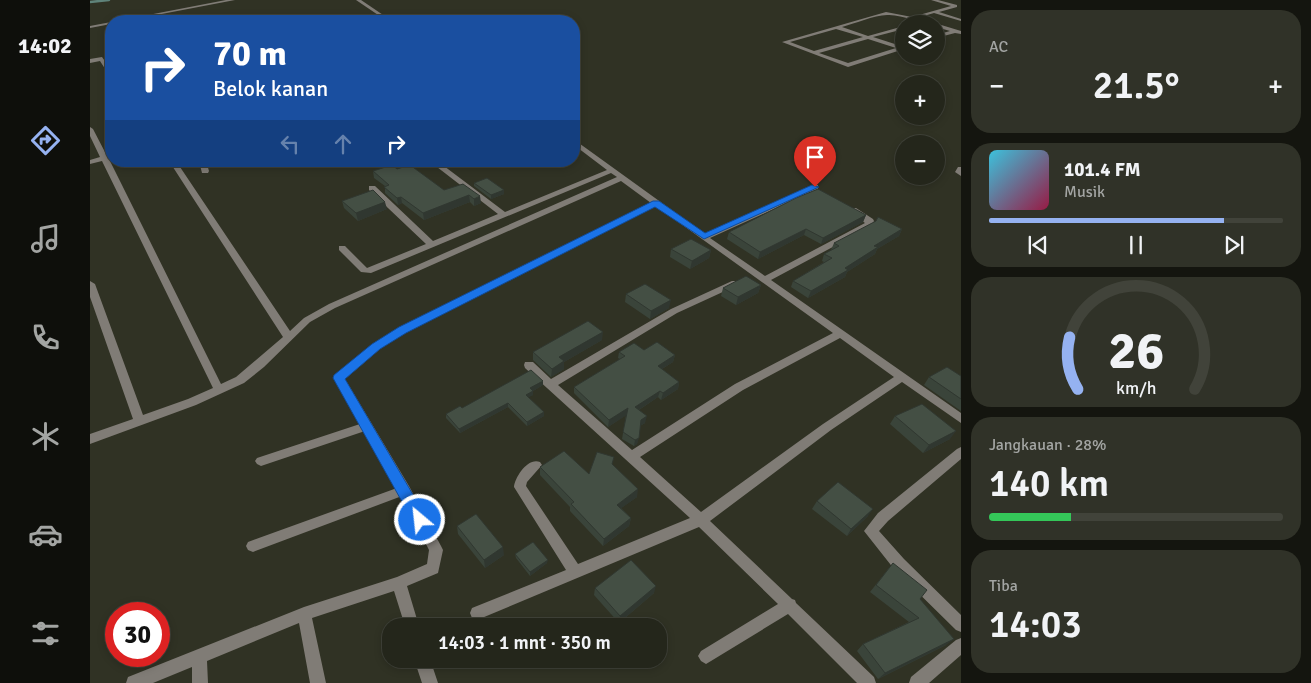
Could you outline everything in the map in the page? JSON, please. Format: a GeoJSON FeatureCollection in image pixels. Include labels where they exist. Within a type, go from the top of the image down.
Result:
{"type":"FeatureCollection","features":[{"type":"Feature","properties":{"kind":"street"},"geometry":{"type":"LineString","coordinates":[[152,15],[233,0]]}},
{"type":"Feature","properties":{"kind":"street"},"geometry":{"type":"LineString","coordinates":[[358,0],[381,15]]}},
{"type":"Feature","properties":{"kind":"street"},"geometry":{"type":"LineString","coordinates":[[933,0],[961,8]]}},
{"type":"Feature","properties":{"kind":"street"},"geometry":{"type":"LineString","coordinates":[[948,0],[961,4]]}},
{"type":"Feature","properties":{"kind":"street"},"geometry":{"type":"LineString","coordinates":[[926,15],[954,6]]}},
{"type":"Feature","properties":{"kind":"street"},"geometry":{"type":"LineString","coordinates":[[933,12],[961,20]]}},
{"type":"Feature","properties":{"kind":"street"},"geometry":{"type":"LineString","coordinates":[[895,16],[886,13],[785,42],[848,65],[895,50]]}},
{"type":"Feature","properties":{"kind":"street"},"geometry":{"type":"LineString","coordinates":[[90,27],[105,24]]}},
{"type":"Feature","properties":{"kind":"street"},"geometry":{"type":"LineString","coordinates":[[836,27],[895,46]]}},
{"type":"Feature","properties":{"kind":"street"},"geometry":{"type":"LineString","coordinates":[[945,28],[959,32]]}},
{"type":"Feature","properties":{"kind":"street"},"geometry":{"type":"LineString","coordinates":[[813,53],[895,29]]}},
{"type":"Feature","properties":{"kind":"street"},"geometry":{"type":"LineString","coordinates":[[945,36],[959,32]]}},
{"type":"Feature","properties":{"kind":"street"},"geometry":{"type":"LineString","coordinates":[[90,61],[102,59],[105,64]]}},
{"type":"Feature","properties":{"kind":"street"},"geometry":{"type":"LineString","coordinates":[[90,129],[105,153]]}},
{"type":"Feature","properties":{"kind":"street"},"geometry":{"type":"LineString","coordinates":[[580,146],[656,203],[961,419]]}},
{"type":"Feature","properties":{"kind":"street"},"geometry":{"type":"LineString","coordinates":[[90,162],[105,159]]}},
{"type":"Feature","properties":{"kind":"street"},"geometry":{"type":"LineString","coordinates":[[112,167],[219,390]]}},
{"type":"Feature","properties":{"kind":"street"},"geometry":{"type":"LineString","coordinates":[[176,167],[288,336]]}},
{"type":"Feature","properties":{"kind":"street"},"geometry":{"type":"LineString","coordinates":[[204,167],[205,171]]}},
{"type":"Feature","properties":{"kind":"street"},"geometry":{"type":"LineString","coordinates":[[443,167],[504,215]]}},
{"type":"Feature","properties":{"kind":"street"},"geometry":{"type":"LineString","coordinates":[[342,248],[364,270],[368,271],[613,170]]}},
{"type":"Feature","properties":{"kind":"street"},"geometry":{"type":"LineString","coordinates":[[961,170],[959,172],[961,174]]}},
{"type":"Feature","properties":{"kind":"street"},"geometry":{"type":"LineString","coordinates":[[90,439],[140,422],[240,380],[307,320],[332,306],[623,177]]}},
{"type":"Feature","properties":{"kind":"street"},"geometry":{"type":"LineString","coordinates":[[704,237],[815,187]]}},
{"type":"Feature","properties":{"kind":"street"},"geometry":{"type":"LineString","coordinates":[[372,188],[432,245]]}},
{"type":"Feature","properties":{"kind":"street"},"geometry":{"type":"LineString","coordinates":[[134,683],[304,614],[399,583],[433,568],[436,550],[405,490],[339,378],[376,347],[402,330],[656,203]]}},
{"type":"Feature","properties":{"kind":"street"},"geometry":{"type":"LineString","coordinates":[[765,279],[869,224],[868,218],[842,204]]}},
{"type":"Feature","properties":{"kind":"street"},"geometry":{"type":"LineString","coordinates":[[550,384],[674,311],[756,273]]}},
{"type":"Feature","properties":{"kind":"street"},"geometry":{"type":"LineString","coordinates":[[90,284],[140,422]]}},
{"type":"Feature","properties":{"kind":"street"},"geometry":{"type":"LineString","coordinates":[[631,457],[739,387],[841,333]]}},
{"type":"Feature","properties":{"kind":"street"},"geometry":{"type":"LineString","coordinates":[[529,365],[701,520],[868,683]]}},
{"type":"Feature","properties":{"kind":"street"},"geometry":{"type":"LineString","coordinates":[[476,613],[701,520],[827,427],[902,377]]}},
{"type":"Feature","properties":{"kind":"street"},"geometry":{"type":"LineString","coordinates":[[261,460],[367,426]]}},
{"type":"Feature","properties":{"kind":"street"},"geometry":{"type":"LineString","coordinates":[[961,452],[883,517],[871,531],[874,537],[899,564],[961,625]]}},
{"type":"Feature","properties":{"kind":"street"},"geometry":{"type":"LineString","coordinates":[[536,465],[521,480],[520,488],[574,572]]}},
{"type":"Feature","properties":{"kind":"street"},"geometry":{"type":"LineString","coordinates":[[253,546],[405,490]]}},
{"type":"Feature","properties":{"kind":"street"},"geometry":{"type":"LineString","coordinates":[[399,583],[410,618]]}},
{"type":"Feature","properties":{"kind":"street"},"geometry":{"type":"LineString","coordinates":[[706,656],[790,605]]}},
{"type":"Feature","properties":{"kind":"street"},"geometry":{"type":"LineString","coordinates":[[304,614],[318,683]]}},
{"type":"Feature","properties":{"kind":"street"},"geometry":{"type":"LineString","coordinates":[[917,683],[961,645]]}},
{"type":"Feature","properties":{"kind":"street"},"geometry":{"type":"LineString","coordinates":[[199,658],[200,683]]}},
{"type":"Feature","properties":{"kind":"street"},"geometry":{"type":"LineString","coordinates":[[425,668],[430,683]]}},
{"type":"Feature","properties":{"kind":"building"},"geometry":{"type":"Polygon","coordinates":[[[386,167],[394,167],[397,169],[413,167],[444,190],[463,184],[480,196],[474,199],[469,195],[423,213],[401,197],[397,198],[384,187],[389,185],[373,171],[386,167]]]}},
{"type":"Feature","properties":{"kind":"building"},"geometry":{"type":"Polygon","coordinates":[[[487,178],[504,190],[491,195],[474,183],[487,178]]]}},
{"type":"Feature","properties":{"kind":"building"},"geometry":{"type":"Polygon","coordinates":[[[818,189],[866,215],[823,238],[806,229],[760,252],[729,232],[796,198],[818,189]]]}},
{"type":"Feature","properties":{"kind":"building"},"geometry":{"type":"Polygon","coordinates":[[[373,190],[385,202],[356,213],[342,201],[373,190]]]}},
{"type":"Feature","properties":{"kind":"building"},"geometry":{"type":"Polygon","coordinates":[[[878,217],[902,229],[874,246],[878,247],[845,268],[848,270],[811,291],[793,281],[832,258],[824,254],[839,246],[834,243],[876,221],[878,217]]]}},
{"type":"Feature","properties":{"kind":"building"},"geometry":{"type":"Polygon","coordinates":[[[691,239],[711,250],[692,261],[671,249],[691,239]]]}},
{"type":"Feature","properties":{"kind":"building"},"geometry":{"type":"Polygon","coordinates":[[[746,276],[761,285],[738,297],[723,288],[746,276]]]}},
{"type":"Feature","properties":{"kind":"building"},"geometry":{"type":"Polygon","coordinates":[[[645,284],[671,300],[651,311],[626,294],[645,284]]]}},
{"type":"Feature","properties":{"kind":"building"},"geometry":{"type":"Polygon","coordinates":[[[588,321],[603,332],[559,357],[564,361],[552,369],[533,352],[588,321]]]}},
{"type":"Feature","properties":{"kind":"building"},"geometry":{"type":"Polygon","coordinates":[[[657,342],[675,355],[658,366],[679,382],[663,393],[660,391],[635,407],[647,416],[641,420],[639,438],[635,440],[623,432],[628,408],[609,420],[574,387],[625,356],[619,352],[634,343],[644,350],[657,342]]]}},
{"type":"Feature","properties":{"kind":"building"},"geometry":{"type":"Polygon","coordinates":[[[947,367],[961,376],[961,399],[929,377],[947,367]]]}},
{"type":"Feature","properties":{"kind":"building"},"geometry":{"type":"Polygon","coordinates":[[[531,370],[543,381],[530,388],[533,391],[526,395],[544,412],[527,422],[508,403],[459,429],[446,414],[460,406],[462,408],[531,370]]]}},
{"type":"Feature","properties":{"kind":"building"},"geometry":{"type":"Polygon","coordinates":[[[922,404],[956,431],[929,445],[895,416],[922,404]]]}},
{"type":"Feature","properties":{"kind":"building"},"geometry":{"type":"Polygon","coordinates":[[[564,451],[589,474],[597,452],[614,457],[612,464],[638,489],[617,505],[631,518],[604,539],[571,504],[574,502],[540,467],[564,451]]]}},
{"type":"Feature","properties":{"kind":"building"},"geometry":{"type":"Polygon","coordinates":[[[838,482],[873,509],[851,529],[817,501],[838,482]]]}},
{"type":"Feature","properties":{"kind":"building"},"geometry":{"type":"Polygon","coordinates":[[[476,514],[503,547],[484,560],[457,526],[476,514]]]}},
{"type":"Feature","properties":{"kind":"building"},"geometry":{"type":"Polygon","coordinates":[[[533,542],[548,560],[530,572],[515,554],[533,542]]]}},
{"type":"Feature","properties":{"kind":"building"},"geometry":{"type":"Polygon","coordinates":[[[631,560],[656,586],[620,616],[595,588],[631,560]]]}},
{"type":"Feature","properties":{"kind":"building"},"geometry":{"type":"Polygon","coordinates":[[[893,563],[927,590],[920,599],[954,639],[885,673],[863,644],[919,618],[876,585],[893,563]]]}},
{"type":"Feature","properties":{"kind":"waterway"},"geometry":{"type":"LineString","coordinates":[[90,2],[109,0]]}},
{"type":"Feature","properties":{"kind":"route"},"geometry":{"type":"LineString","coordinates":[[420,520],[405,490],[339,378],[376,347],[402,330],[656,203],[704,237],[815,187]]}}]}
